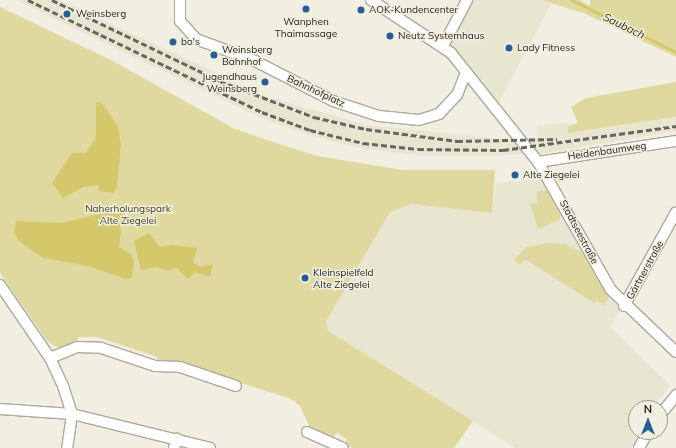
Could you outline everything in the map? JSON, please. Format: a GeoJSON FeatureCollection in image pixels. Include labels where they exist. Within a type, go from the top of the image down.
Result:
{"type":"FeatureCollection","features":[{"type":"Feature","properties":{"kind":"street","name":"Bahnhofplatz"},"geometry":{"type":"LineString","coordinates":[[180,0],[180,21],[191,35],[210,45],[255,62],[333,101],[379,116],[402,120],[432,117],[457,95],[476,88]]}},
{"type":"Feature","properties":{"kind":"street","name":"Stadtseestraße"},"geometry":{"type":"LineString","coordinates":[[370,0],[443,46],[538,162],[570,213],[604,280],[624,306],[676,352]]}},
{"type":"Feature","properties":{"kind":"street"},"geometry":{"type":"LineString","coordinates":[[443,46],[467,0]]}},
{"type":"Feature","properties":{"kind":"street","name":"Bahnhofplatz"},"geometry":{"type":"LineString","coordinates":[[457,95],[466,73]]}},
{"type":"Feature","properties":{"kind":"street","name":"Heidenbaumweg"},"geometry":{"type":"LineString","coordinates":[[538,162],[676,141]]}},
{"type":"Feature","properties":{"kind":"street","name":"Gärtnerstraße"},"geometry":{"type":"LineString","coordinates":[[624,306],[676,212]]}},
{"type":"Feature","properties":{"kind":"street"},"geometry":{"type":"LineString","coordinates":[[0,285],[50,358],[72,414],[67,448]]}},
{"type":"Feature","properties":{"kind":"street"},"geometry":{"type":"LineString","coordinates":[[50,358],[77,347],[101,348],[155,366],[180,367],[236,386]]}},
{"type":"Feature","properties":{"kind":"street"},"geometry":{"type":"LineString","coordinates":[[668,405],[676,395]]}},
{"type":"Feature","properties":{"kind":"street"},"geometry":{"type":"LineString","coordinates":[[0,409],[72,414],[175,443],[210,448]]}},
{"type":"Feature","properties":{"kind":"street"},"geometry":{"type":"LineString","coordinates":[[307,432],[343,448]]}},
{"type":"Feature","properties":{"kind":"shaded area"},"geometry":{"type":"Polygon","coordinates":[[[16,0],[60,0],[268,97],[366,125],[501,139],[537,138],[537,126],[567,123],[569,133],[676,117],[676,131],[546,153],[503,155],[419,155],[364,149],[309,135],[261,118],[16,0]]]}},
{"type":"Feature","properties":{"kind":"shaded area"},"geometry":{"type":"Polygon","coordinates":[[[472,0],[542,0],[551,4],[498,104],[448,46],[472,0]]]}},
{"type":"Feature","properties":{"kind":"shaded area"},"geometry":{"type":"Polygon","coordinates":[[[96,102],[102,103],[118,127],[121,145],[117,187],[113,193],[99,191],[99,185],[83,187],[63,198],[52,183],[72,153],[86,153],[96,138],[96,102]]]}},
{"type":"Feature","properties":{"kind":"shaded area"},"geometry":{"type":"Polygon","coordinates":[[[543,179],[603,291],[620,309],[610,327],[670,385],[659,400],[628,400],[628,440],[635,440],[631,448],[516,448],[328,331],[325,321],[390,212],[412,204],[492,213],[496,183],[543,179]]]}},
{"type":"Feature","properties":{"kind":"shaded area"},"geometry":{"type":"Polygon","coordinates":[[[112,211],[123,214],[119,247],[131,254],[134,261],[132,277],[126,279],[88,266],[43,258],[18,240],[14,232],[16,221],[61,223],[112,211]]]}},
{"type":"Feature","properties":{"kind":"shaded area"},"geometry":{"type":"Polygon","coordinates":[[[149,233],[159,247],[171,245],[197,248],[193,263],[200,267],[213,264],[210,277],[195,272],[188,279],[176,267],[168,271],[156,267],[141,270],[134,241],[149,233]]]}},
{"type":"Feature","properties":{"kind":"green space"},"geometry":{"type":"Polygon","coordinates":[[[542,0],[579,0],[590,6],[590,0],[676,0],[676,57],[586,14],[542,0]]]}},
{"type":"Feature","properties":{"kind":"green space","name":"Naherholungspark Alte Ziegelei"},"geometry":{"type":"Polygon","coordinates":[[[0,7],[113,61],[235,129],[276,143],[317,156],[403,170],[495,170],[492,213],[412,204],[390,212],[326,321],[328,331],[473,421],[454,448],[353,448],[345,445],[347,439],[336,433],[333,439],[310,428],[300,406],[291,399],[201,370],[156,363],[157,357],[97,337],[78,337],[77,344],[63,350],[48,342],[0,273],[0,7]]]}},
{"type":"Feature","properties":{"kind":"green space"},"geometry":{"type":"Polygon","coordinates":[[[676,82],[676,117],[568,133],[568,126],[578,123],[571,107],[586,98],[676,82]]]}},
{"type":"Feature","properties":{"kind":"green space"},"geometry":{"type":"Polygon","coordinates":[[[547,190],[560,214],[559,220],[538,229],[530,203],[537,203],[537,192],[547,190]]]}},
{"type":"Feature","properties":{"kind":"green space"},"geometry":{"type":"Polygon","coordinates":[[[547,243],[565,244],[581,252],[609,297],[604,305],[596,300],[594,303],[525,259],[520,265],[514,260],[527,247],[547,243]]]}},
{"type":"Feature","properties":{"kind":"waterway","name":"Saubach"},"geometry":{"type":"LineString","coordinates":[[572,0],[676,52]]}},
{"type":"Feature","properties":{"kind":"railway"},"geometry":{"type":"LineString","coordinates":[[28,0],[262,112],[310,130],[363,143],[418,149],[503,150],[676,126]]}},
{"type":"Feature","properties":{"kind":"railway"},"geometry":{"type":"LineString","coordinates":[[52,0],[220,81],[314,117],[366,129],[457,141],[557,139]]}},
{"type":"Feature","properties":{"kind":"place","name":"Wanphen Thaimassage"},"geometry":{"type":"Point","coordinates":[306,9]}},
{"type":"Feature","properties":{"kind":"place","name":"AOK-Kundencenter"},"geometry":{"type":"Point","coordinates":[361,10]}},
{"type":"Feature","properties":{"kind":"place","name":"Weinsberg"},"geometry":{"type":"Point","coordinates":[67,14]}},
{"type":"Feature","properties":{"kind":"place","name":"Neutz Systemhaus"},"geometry":{"type":"Point","coordinates":[390,36]}},
{"type":"Feature","properties":{"kind":"place","name":"bo's"},"geometry":{"type":"Point","coordinates":[173,42]}},
{"type":"Feature","properties":{"kind":"place","name":"Lady Fitness"},"geometry":{"type":"Point","coordinates":[509,48]}},
{"type":"Feature","properties":{"kind":"place","name":"Weinsberg Bahnhof"},"geometry":{"type":"Point","coordinates":[214,55]}},
{"type":"Feature","properties":{"kind":"place","name":"Jugendhaus Weinsberg"},"geometry":{"type":"Point","coordinates":[265,82]}},
{"type":"Feature","properties":{"kind":"place","name":"Alte Ziegelei"},"geometry":{"type":"Point","coordinates":[515,175]}},
{"type":"Feature","properties":{"kind":"place","name":"Kleinspielfeld Alte Ziegelei"},"geometry":{"type":"Point","coordinates":[305,278]}}]}
